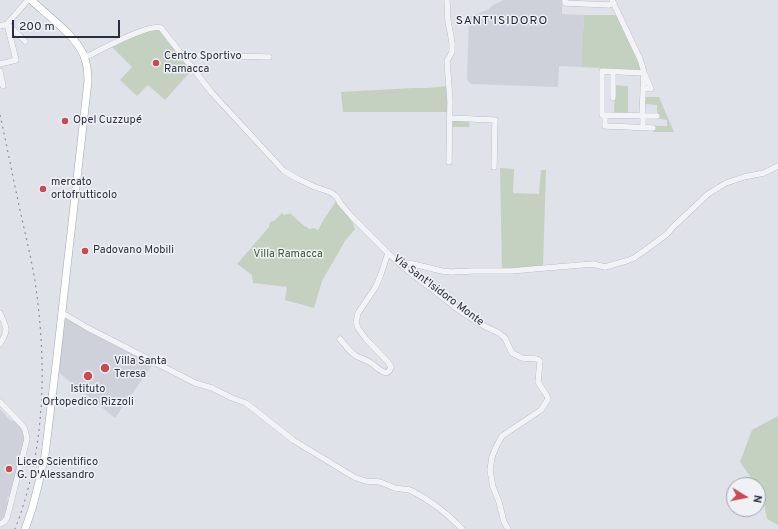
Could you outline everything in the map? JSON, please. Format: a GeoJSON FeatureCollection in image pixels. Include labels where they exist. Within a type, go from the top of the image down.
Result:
{"type":"FeatureCollection","features":[{"type":"Feature","properties":{"kind":"main road"},"geometry":{"type":"LineString","coordinates":[[25,529],[32,509],[45,455],[88,81],[88,72],[84,56],[80,49],[69,34],[30,0]]}},
{"type":"Feature","properties":{"kind":"street"},"geometry":{"type":"LineString","coordinates":[[0,26],[7,24],[30,0]]}},
{"type":"Feature","properties":{"kind":"street"},"geometry":{"type":"LineString","coordinates":[[448,0],[448,22],[452,43],[452,52],[448,61],[450,101],[449,162]]}},
{"type":"Feature","properties":{"kind":"street"},"geometry":{"type":"LineString","coordinates":[[565,0],[565,3],[609,5],[613,2],[640,59],[644,73],[643,128]]}},
{"type":"Feature","properties":{"kind":"street"},"geometry":{"type":"LineString","coordinates":[[7,24],[25,41]]}},
{"type":"Feature","properties":{"kind":"street"},"geometry":{"type":"LineString","coordinates":[[0,64],[16,60],[7,24]]}},
{"type":"Feature","properties":{"kind":"street","name":"Via Sant'Isidoro Monte"},"geometry":{"type":"LineString","coordinates":[[84,56],[90,55],[127,36],[158,26],[163,29],[212,93],[284,171],[310,185],[333,194],[388,253],[403,266],[463,313],[499,333],[505,338],[512,353],[522,358],[537,359],[540,361],[538,382],[548,399],[541,410],[502,436],[496,445],[492,457],[490,470],[493,485],[504,522],[508,529]]}},
{"type":"Feature","properties":{"kind":"street"},"geometry":{"type":"LineString","coordinates":[[184,57],[189,55],[269,57]]}},
{"type":"Feature","properties":{"kind":"street"},"geometry":{"type":"LineString","coordinates":[[0,71],[3,86]]}},
{"type":"Feature","properties":{"kind":"street"},"geometry":{"type":"LineString","coordinates":[[644,73],[602,71],[602,115],[657,116]]}},
{"type":"Feature","properties":{"kind":"street"},"geometry":{"type":"LineString","coordinates":[[613,72],[613,98]]}},
{"type":"Feature","properties":{"kind":"street"},"geometry":{"type":"LineString","coordinates":[[605,115],[605,126],[653,128]]}},
{"type":"Feature","properties":{"kind":"street"},"geometry":{"type":"LineString","coordinates":[[449,118],[495,120],[494,167]]}},
{"type":"Feature","properties":{"kind":"street"},"geometry":{"type":"LineString","coordinates":[[403,266],[407,263],[451,272],[511,271],[593,264],[605,267],[634,258],[667,234],[708,194],[726,183],[744,177],[764,173],[778,166]]}},
{"type":"Feature","properties":{"kind":"street"},"geometry":{"type":"LineString","coordinates":[[340,340],[353,353],[370,362],[379,370],[388,372],[390,370],[388,362],[366,339],[356,323],[358,313],[375,288],[388,253]]}},
{"type":"Feature","properties":{"kind":"street"},"geometry":{"type":"LineString","coordinates":[[0,313],[6,328],[5,335],[0,344]]}},
{"type":"Feature","properties":{"kind":"street"},"geometry":{"type":"LineString","coordinates":[[61,314],[66,315],[86,327],[195,383],[212,388],[232,398],[246,402],[293,440],[354,477],[365,481],[380,482],[394,488],[412,491],[424,498],[462,529]]}},
{"type":"Feature","properties":{"kind":"street"},"geometry":{"type":"LineString","coordinates":[[0,402],[23,426],[27,439],[7,518],[0,524]]}},
{"type":"Feature","properties":{"kind":"shaded area"},"geometry":{"type":"Polygon","coordinates":[[[504,0],[562,0],[562,14],[584,15],[581,67],[559,66],[558,87],[471,84],[467,80],[469,17],[489,9],[493,5],[504,0]]]}},
{"type":"Feature","properties":{"kind":"shaded area","name":"Villa Santa Teresa"},"geometry":{"type":"Polygon","coordinates":[[[65,319],[69,319],[153,364],[115,418],[58,372],[65,319]]]}},
{"type":"Feature","properties":{"kind":"shaded area","name":"Liceo Scientifico G. D'Alessandro"},"geometry":{"type":"Polygon","coordinates":[[[0,409],[10,420],[16,422],[21,428],[24,434],[24,441],[11,494],[7,498],[9,503],[4,519],[0,521],[0,409]]]}},
{"type":"Feature","properties":{"kind":"green space"},"geometry":{"type":"Polygon","coordinates":[[[584,15],[618,15],[641,70],[581,67],[584,15]]]}},
{"type":"Feature","properties":{"kind":"green space","name":"Centro Sportivo Ramacca"},"geometry":{"type":"Polygon","coordinates":[[[158,28],[191,71],[165,100],[148,85],[137,96],[120,80],[132,67],[111,46],[129,37],[158,28]]]}},
{"type":"Feature","properties":{"kind":"green space"},"geometry":{"type":"Polygon","coordinates":[[[615,85],[628,86],[628,115],[614,115],[615,85]]]}},
{"type":"Feature","properties":{"kind":"green space"},"geometry":{"type":"Polygon","coordinates":[[[447,86],[447,112],[343,112],[341,92],[447,86]]]}},
{"type":"Feature","properties":{"kind":"green space"},"geometry":{"type":"Polygon","coordinates":[[[645,97],[659,97],[674,132],[653,132],[653,126],[667,126],[667,120],[657,118],[657,105],[644,104],[645,97]]]}},
{"type":"Feature","properties":{"kind":"green space"},"geometry":{"type":"Polygon","coordinates":[[[452,120],[470,121],[469,127],[452,127],[452,120]]]}},
{"type":"Feature","properties":{"kind":"green space"},"geometry":{"type":"Polygon","coordinates":[[[500,168],[514,169],[513,193],[539,194],[541,170],[546,170],[543,267],[502,270],[500,168]]]}},
{"type":"Feature","properties":{"kind":"green space","name":"Villa Ramacca"},"geometry":{"type":"Polygon","coordinates":[[[336,201],[350,216],[355,229],[345,241],[322,281],[314,308],[285,300],[287,287],[253,283],[252,275],[237,264],[269,227],[270,222],[274,221],[282,213],[284,215],[290,213],[305,227],[318,230],[336,201]]]}},
{"type":"Feature","properties":{"kind":"green space"},"geometry":{"type":"Polygon","coordinates":[[[778,416],[778,525],[767,519],[766,477],[750,477],[740,462],[752,430],[778,416]]]}},
{"type":"Feature","properties":{"kind":"railway"},"geometry":{"type":"LineString","coordinates":[[0,115],[35,281],[41,343],[42,375],[38,437],[33,468],[15,529]]}},
{"type":"Feature","properties":{"kind":"place","name":"Centro Sportivo Ramacca"},"geometry":{"type":"Point","coordinates":[156,63]}},
{"type":"Feature","properties":{"kind":"place","name":"Opel Cuzzupé"},"geometry":{"type":"Point","coordinates":[65,121]}},
{"type":"Feature","properties":{"kind":"place","name":"mercato ortofrutticolo"},"geometry":{"type":"Point","coordinates":[43,189]}},
{"type":"Feature","properties":{"kind":"place","name":"Padovano Mobili"},"geometry":{"type":"Point","coordinates":[85,251]}},
{"type":"Feature","properties":{"kind":"place","name":"Villa Santa Teresa"},"geometry":{"type":"Point","coordinates":[105,368]}},
{"type":"Feature","properties":{"kind":"place","name":"Istituto Ortopedico Rizzoli"},"geometry":{"type":"Point","coordinates":[88,376]}},
{"type":"Feature","properties":{"kind":"place","name":"Liceo Scientifico G. D'Alessandro"},"geometry":{"type":"Point","coordinates":[9,469]}},
{"type":"Feature","properties":{"kind":"district","name":"SANT'ISIDORO"},"geometry":{"type":"Point","coordinates":[502,22]}}]}
